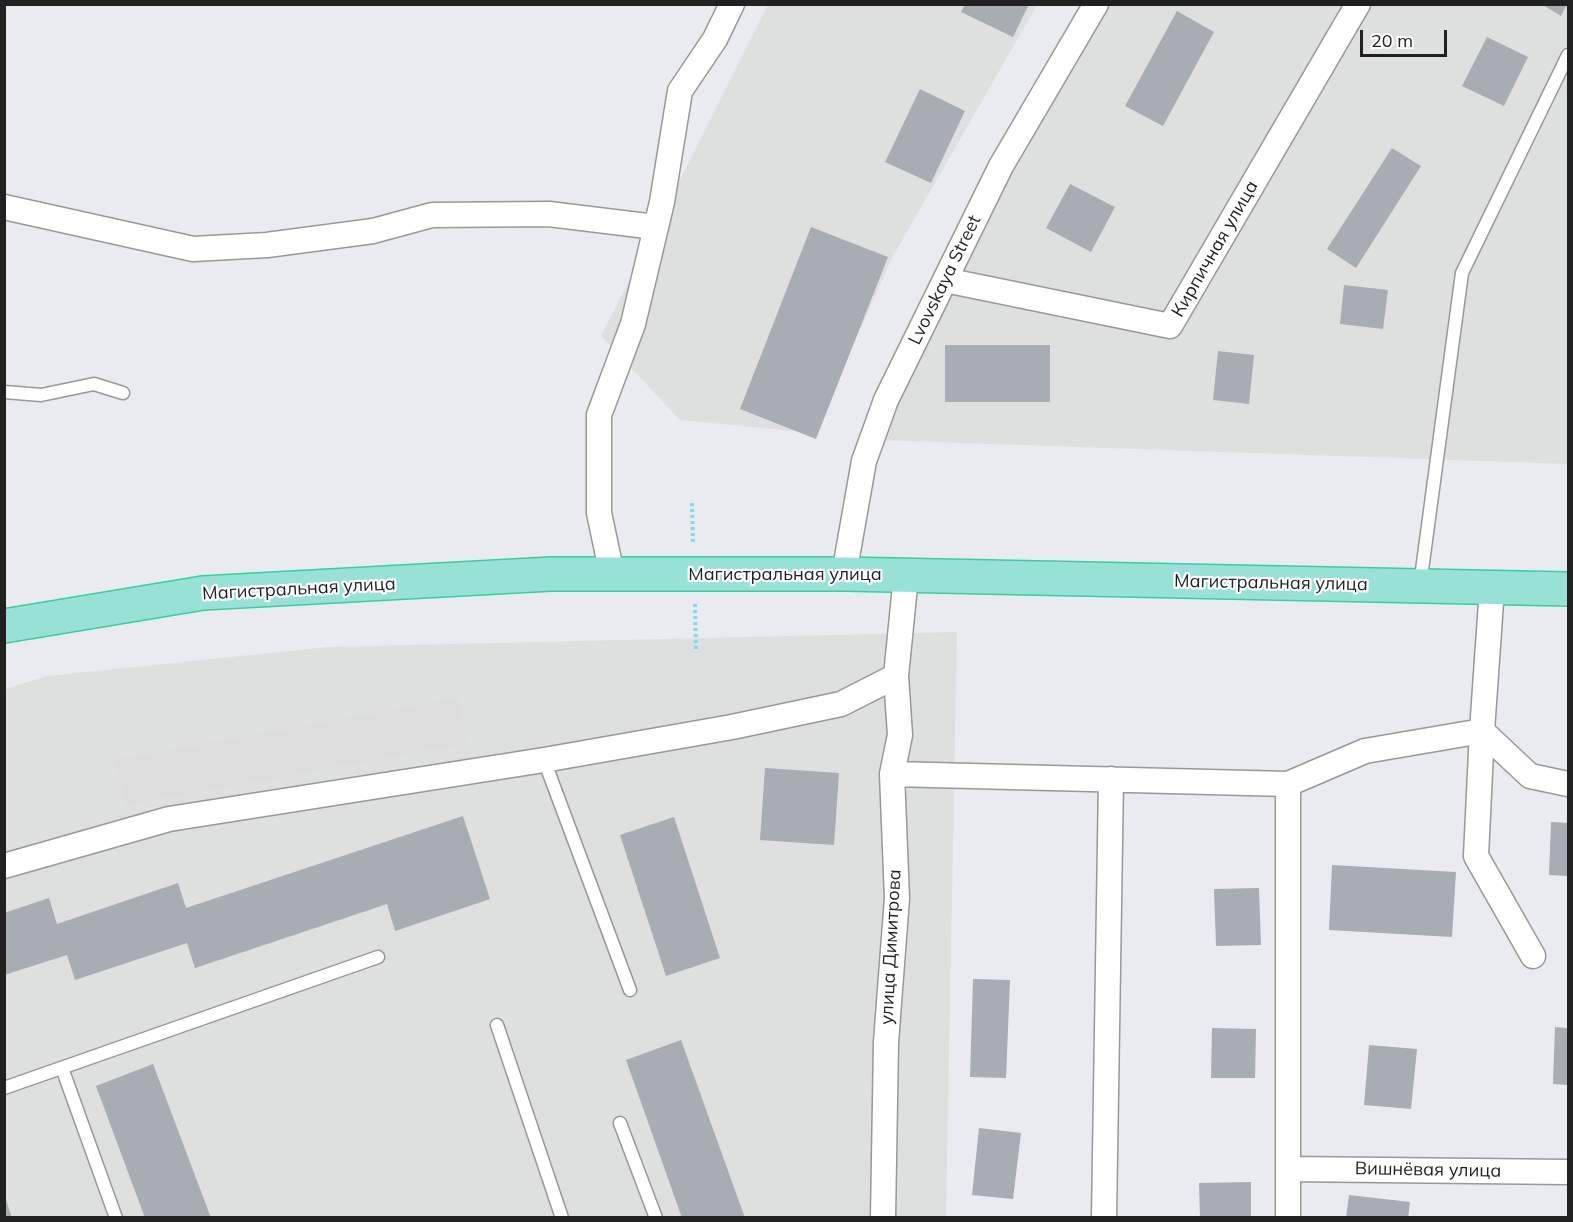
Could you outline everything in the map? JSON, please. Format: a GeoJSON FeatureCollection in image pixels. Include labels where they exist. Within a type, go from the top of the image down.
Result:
{"type":"FeatureCollection","features":[{"type":"Feature","properties":{"kind":"highway","name":"Магистральная улица"},"geometry":{"type":"LineString","coordinates":[[4,626],[203,593],[551,574],[844,574],[1569,589]]}},
{"type":"Feature","properties":{"kind":"street"},"geometry":{"type":"LineString","coordinates":[[612,574],[599,513],[599,415],[633,324],[662,202],[680,91],[716,39],[732,4]]}},
{"type":"Feature","properties":{"kind":"street","name":"Lvovskaya Street"},"geometry":{"type":"LineString","coordinates":[[844,574],[864,461],[885,400],[1001,166],[1096,4]]}},
{"type":"Feature","properties":{"kind":"street","name":"Кирпичная улица"},"geometry":{"type":"LineString","coordinates":[[945,280],[1170,327],[1358,4]]}},
{"type":"Feature","properties":{"kind":"street"},"geometry":{"type":"LineString","coordinates":[[4,207],[193,249],[267,245],[373,231],[432,215],[549,214],[655,227]]}},
{"type":"Feature","properties":{"kind":"street","name":"улица Димитрова"},"geometry":{"type":"LineString","coordinates":[[883,1218],[886,1042],[897,898],[892,774],[900,735],[896,676],[906,576]]}},
{"type":"Feature","properties":{"kind":"street"},"geometry":{"type":"LineString","coordinates":[[1492,588],[1476,856],[1533,956]]}},
{"type":"Feature","properties":{"kind":"street"},"geometry":{"type":"LineString","coordinates":[[4,866],[169,819],[732,728],[841,704],[896,676]]}},
{"type":"Feature","properties":{"kind":"street"},"geometry":{"type":"LineString","coordinates":[[1482,731],[1530,777],[1569,784]]}},
{"type":"Feature","properties":{"kind":"street"},"geometry":{"type":"LineString","coordinates":[[892,774],[1288,784],[1365,751],[1482,731]]}},
{"type":"Feature","properties":{"kind":"street"},"geometry":{"type":"LineString","coordinates":[[1104,1218],[1111,779]]}},
{"type":"Feature","properties":{"kind":"street"},"geometry":{"type":"LineString","coordinates":[[1288,784],[1288,1218]]}},
{"type":"Feature","properties":{"kind":"street","name":"Вишнёвая улица"},"geometry":{"type":"LineString","coordinates":[[1288,1169],[1569,1172]]}},
{"type":"Feature","properties":{"kind":"lane"},"geometry":{"type":"LineString","coordinates":[[1419,586],[1462,273],[1569,55]]}},
{"type":"Feature","properties":{"kind":"lane"},"geometry":{"type":"LineString","coordinates":[[4,392],[41,395],[94,384],[123,393]]}},
{"type":"Feature","properties":{"kind":"lane"},"geometry":{"type":"LineString","coordinates":[[544,760],[630,990]]}},
{"type":"Feature","properties":{"kind":"lane"},"geometry":{"type":"LineString","coordinates":[[4,1088],[378,957]]}},
{"type":"Feature","properties":{"kind":"lane"},"geometry":{"type":"LineString","coordinates":[[497,1025],[562,1218]]}},
{"type":"Feature","properties":{"kind":"lane"},"geometry":{"type":"LineString","coordinates":[[62,1068],[117,1218]]}},
{"type":"Feature","properties":{"kind":"lane"},"geometry":{"type":"LineString","coordinates":[[620,1123],[656,1218]]}},
{"type":"Feature","properties":{"kind":"shaded area"},"geometry":{"type":"Polygon","coordinates":[[[768,5],[1037,5],[892,258],[814,433],[680,420],[601,336],[768,5]]]}},
{"type":"Feature","properties":{"kind":"shaded area"},"geometry":{"type":"Polygon","coordinates":[[[1099,5],[1568,5],[1568,464],[876,440],[952,270],[1099,5]]]}},
{"type":"Feature","properties":{"kind":"shaded area"},"geometry":{"type":"Polygon","coordinates":[[[957,632],[946,1217],[5,1218],[5,689],[47,676],[328,647],[957,632]]]}},
{"type":"Feature","properties":{"kind":"shaded area"},"geometry":{"type":"Polygon","coordinates":[[[459,698],[467,743],[125,805],[116,760],[459,698]]]}},
{"type":"Feature","properties":{"kind":"building"},"geometry":{"type":"Polygon","coordinates":[[[965,4],[1029,4],[1013,37],[961,12],[965,4]]]}},
{"type":"Feature","properties":{"kind":"building"},"geometry":{"type":"Polygon","coordinates":[[[1541,4],[1567,4],[1561,16],[1541,4]]]}},
{"type":"Feature","properties":{"kind":"building"},"geometry":{"type":"Polygon","coordinates":[[[1177,11],[1214,32],[1163,126],[1125,106],[1177,11]]]}},
{"type":"Feature","properties":{"kind":"building"},"geometry":{"type":"Polygon","coordinates":[[[1487,37],[1528,57],[1504,106],[1462,86],[1487,37]]]}},
{"type":"Feature","properties":{"kind":"building"},"geometry":{"type":"Polygon","coordinates":[[[920,89],[965,111],[931,183],[885,162],[920,89]]]}},
{"type":"Feature","properties":{"kind":"building"},"geometry":{"type":"Polygon","coordinates":[[[1392,148],[1421,166],[1356,268],[1327,249],[1392,148]]]}},
{"type":"Feature","properties":{"kind":"building"},"geometry":{"type":"Polygon","coordinates":[[[1070,184],[1115,207],[1091,252],[1046,228],[1070,184]]]}},
{"type":"Feature","properties":{"kind":"building"},"geometry":{"type":"Polygon","coordinates":[[[811,227],[888,257],[816,439],[740,409],[811,227]]]}},
{"type":"Feature","properties":{"kind":"building"},"geometry":{"type":"Polygon","coordinates":[[[1344,285],[1388,290],[1383,329],[1340,324],[1344,285]]]}},
{"type":"Feature","properties":{"kind":"building"},"geometry":{"type":"Polygon","coordinates":[[[945,345],[1050,345],[1050,402],[945,402],[945,345]]]}},
{"type":"Feature","properties":{"kind":"building"},"geometry":{"type":"Polygon","coordinates":[[[1218,351],[1254,355],[1249,404],[1213,400],[1218,351]]]}},
{"type":"Feature","properties":{"kind":"building"},"geometry":{"type":"Polygon","coordinates":[[[765,768],[839,773],[834,845],[760,840],[765,768]]]}},
{"type":"Feature","properties":{"kind":"building"},"geometry":{"type":"Polygon","coordinates":[[[463,816],[490,899],[395,931],[387,904],[195,968],[187,943],[75,980],[67,955],[4,975],[4,913],[49,898],[57,924],[178,883],[186,908],[463,816]]]}},
{"type":"Feature","properties":{"kind":"building"},"geometry":{"type":"Polygon","coordinates":[[[674,817],[720,958],[666,976],[620,835],[674,817]]]}},
{"type":"Feature","properties":{"kind":"building"},"geometry":{"type":"Polygon","coordinates":[[[1551,822],[1568,823],[1568,876],[1549,875],[1551,822]]]}},
{"type":"Feature","properties":{"kind":"building"},"geometry":{"type":"Polygon","coordinates":[[[1332,865],[1456,872],[1452,937],[1329,930],[1332,865]]]}},
{"type":"Feature","properties":{"kind":"building"},"geometry":{"type":"Polygon","coordinates":[[[1259,888],[1261,945],[1216,946],[1214,889],[1259,888]]]}},
{"type":"Feature","properties":{"kind":"building"},"geometry":{"type":"Polygon","coordinates":[[[973,979],[1010,980],[1006,1078],[970,1077],[973,979]]]}},
{"type":"Feature","properties":{"kind":"building"},"geometry":{"type":"Polygon","coordinates":[[[1555,1027],[1568,1028],[1568,1085],[1553,1084],[1555,1027]]]}},
{"type":"Feature","properties":{"kind":"building"},"geometry":{"type":"Polygon","coordinates":[[[1212,1028],[1256,1029],[1255,1078],[1211,1078],[1212,1028]]]}},
{"type":"Feature","properties":{"kind":"building"},"geometry":{"type":"Polygon","coordinates":[[[681,1040],[745,1218],[682,1218],[626,1060],[681,1040]]]}},
{"type":"Feature","properties":{"kind":"building"},"geometry":{"type":"Polygon","coordinates":[[[1369,1045],[1417,1049],[1411,1109],[1364,1105],[1369,1045]]]}},
{"type":"Feature","properties":{"kind":"building"},"geometry":{"type":"Polygon","coordinates":[[[153,1064],[211,1218],[145,1218],[96,1086],[153,1064]]]}},
{"type":"Feature","properties":{"kind":"building"},"geometry":{"type":"Polygon","coordinates":[[[979,1128],[1021,1133],[1013,1199],[972,1195],[979,1128]]]}},
{"type":"Feature","properties":{"kind":"building"},"geometry":{"type":"Polygon","coordinates":[[[1251,1182],[1251,1218],[1200,1218],[1199,1183],[1251,1182]]]}},
{"type":"Feature","properties":{"kind":"building"},"geometry":{"type":"Polygon","coordinates":[[[1349,1195],[1410,1202],[1408,1218],[1346,1218],[1349,1195]]]}},
{"type":"Feature","properties":{"kind":"building"},"geometry":{"type":"Polygon","coordinates":[[[5,1197],[12,1218],[4,1218],[5,1197]]]}}]}
